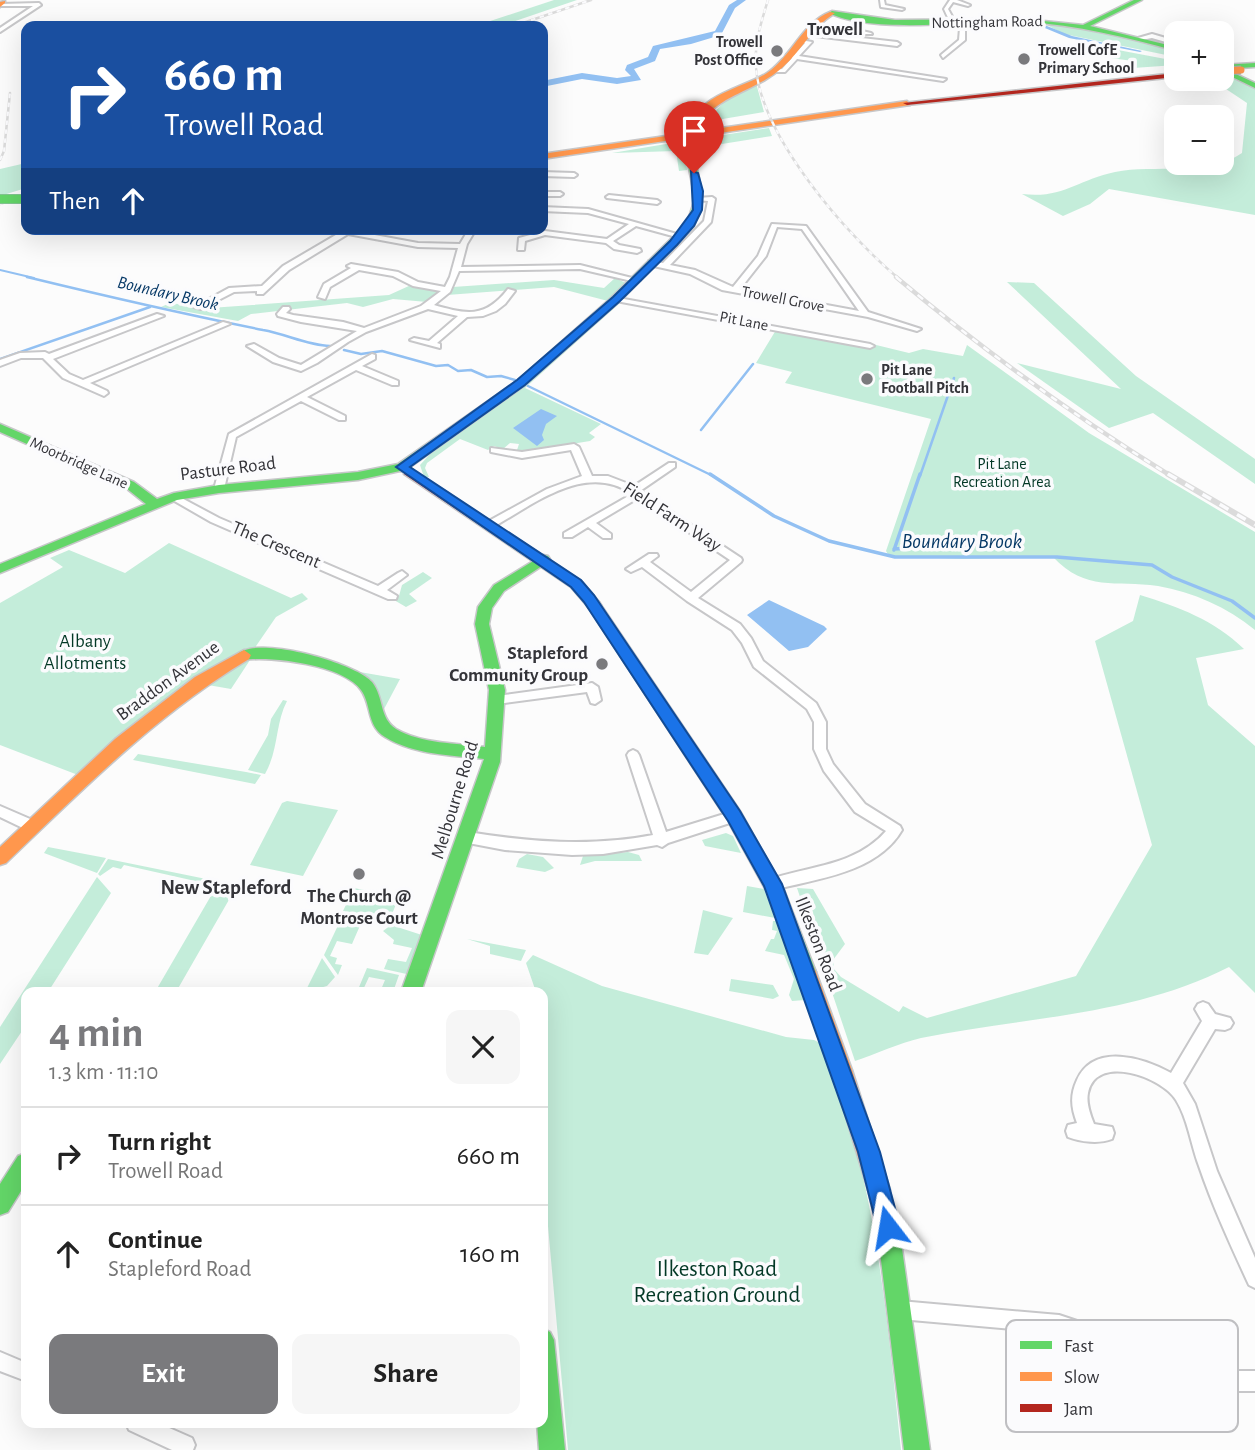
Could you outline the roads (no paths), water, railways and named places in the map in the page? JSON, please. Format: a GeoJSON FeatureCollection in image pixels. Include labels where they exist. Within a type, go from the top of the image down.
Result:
{"type":"FeatureCollection","features":[{"type":"Feature","properties":{"kind":"main road"},"geometry":{"type":"LineString","coordinates":[[1086,25],[1139,0]]}},
{"type":"Feature","properties":{"kind":"main road","name":"Nottingham Road"},"geometry":{"type":"LineString","coordinates":[[831,6],[885,22],[1037,21],[1086,25],[1164,45]]}},
{"type":"Feature","properties":{"kind":"main road"},"geometry":{"type":"LineString","coordinates":[[699,199],[691,158],[691,138],[695,122],[705,107],[727,91],[784,63],[831,6]]}},
{"type":"Feature","properties":{"kind":"main road"},"geometry":{"type":"LineString","coordinates":[[1236,68],[1255,86]]}},
{"type":"Feature","properties":{"kind":"main road"},"geometry":{"type":"LineString","coordinates":[[548,150],[916,96],[1164,73]]}},
{"type":"Feature","properties":{"kind":"main road"},"geometry":{"type":"LineString","coordinates":[[548,156],[889,105],[1164,73]]}},
{"type":"Feature","properties":{"kind":"main road"},"geometry":{"type":"LineString","coordinates":[[0,199],[21,199]]}},
{"type":"Feature","properties":{"kind":"main road","name":"Pasture Road"},"geometry":{"type":"LineString","coordinates":[[0,569],[174,497],[219,489],[358,477],[402,467],[521,383],[636,280],[659,265],[695,218],[699,199]]}},
{"type":"Feature","properties":{"kind":"main road"},"geometry":{"type":"LineString","coordinates":[[0,205],[21,204]]}},
{"type":"Feature","properties":{"kind":"main road","name":"Moorbridge Lane"},"geometry":{"type":"LineString","coordinates":[[0,428],[130,485],[155,504]]}},
{"type":"Feature","properties":{"kind":"main road","name":"Ilkeston Road"},"geometry":{"type":"LineString","coordinates":[[402,467],[543,559],[570,578],[589,598],[734,816],[773,884],[869,1152],[888,1227],[917,1450]]}},
{"type":"Feature","properties":{"kind":"main road","name":"Melbourne Road"},"geometry":{"type":"LineString","coordinates":[[413,987],[468,838],[493,754],[496,679],[482,624],[485,607],[499,588],[543,559]]}},
{"type":"Feature","properties":{"kind":"main road","name":"Braddon Avenue"},"geometry":{"type":"LineString","coordinates":[[0,858],[94,765],[154,715],[229,661],[254,652],[288,656],[363,683],[370,691],[379,723],[397,737],[493,754]]}},
{"type":"Feature","properties":{"kind":"main road"},"geometry":{"type":"LineString","coordinates":[[0,1204],[21,1172]]}},
{"type":"Feature","properties":{"kind":"main road"},"geometry":{"type":"LineString","coordinates":[[548,1415],[552,1450]]}},
{"type":"Feature","properties":{"kind":"street"},"geometry":{"type":"LineString","coordinates":[[882,0],[884,6],[902,9]]}},
{"type":"Feature","properties":{"kind":"street"},"geometry":{"type":"LineString","coordinates":[[943,56],[962,40],[963,28],[946,9],[952,0],[968,5]]}},
{"type":"Feature","properties":{"kind":"street"},"geometry":{"type":"LineString","coordinates":[[0,30],[39,4],[3,3]]}},
{"type":"Feature","properties":{"kind":"street"},"geometry":{"type":"LineString","coordinates":[[852,40],[865,33]]}},
{"type":"Feature","properties":{"kind":"street","name":"Nottingham Road"},"geometry":{"type":"LineString","coordinates":[[1141,38],[1152,36],[1164,40]]}},
{"type":"Feature","properties":{"kind":"street"},"geometry":{"type":"LineString","coordinates":[[805,38],[897,44]]}},
{"type":"Feature","properties":{"kind":"street"},"geometry":{"type":"LineString","coordinates":[[784,63],[943,79]]}},
{"type":"Feature","properties":{"kind":"street"},"geometry":{"type":"LineString","coordinates":[[548,174],[574,175]]}},
{"type":"Feature","properties":{"kind":"street"},"geometry":{"type":"LineString","coordinates":[[548,194],[560,194]]}},
{"type":"Feature","properties":{"kind":"street"},"geometry":{"type":"LineString","coordinates":[[609,197],[660,203]]}},
{"type":"Feature","properties":{"kind":"street"},"geometry":{"type":"LineString","coordinates":[[659,265],[709,217],[712,200],[699,199]]}},
{"type":"Feature","properties":{"kind":"street"},"geometry":{"type":"LineString","coordinates":[[610,217],[627,201]]}},
{"type":"Feature","properties":{"kind":"street"},"geometry":{"type":"LineString","coordinates":[[548,209],[570,209],[610,217],[680,236]]}},
{"type":"Feature","properties":{"kind":"street"},"geometry":{"type":"LineString","coordinates":[[735,290],[762,256],[775,224],[808,229],[864,314]]}},
{"type":"Feature","properties":{"kind":"street"},"geometry":{"type":"LineString","coordinates":[[608,241],[634,225]]}},
{"type":"Feature","properties":{"kind":"street"},"geometry":{"type":"LineString","coordinates":[[205,306],[241,287],[261,290],[286,268],[342,235]]}},
{"type":"Feature","properties":{"kind":"street"},"geometry":{"type":"LineString","coordinates":[[369,235],[418,245],[461,246]]}},
{"type":"Feature","properties":{"kind":"street"},"geometry":{"type":"LineString","coordinates":[[268,345],[255,348],[297,371],[363,330],[427,306],[446,289],[459,269],[461,246],[469,235]]}},
{"type":"Feature","properties":{"kind":"street"},"geometry":{"type":"LineString","coordinates":[[521,248],[522,240],[533,235]]}},
{"type":"Feature","properties":{"kind":"street"},"geometry":{"type":"LineString","coordinates":[[548,235],[573,240],[608,241],[632,252]]}},
{"type":"Feature","properties":{"kind":"street","name":"Trowell Grove"},"geometry":{"type":"LineString","coordinates":[[659,265],[688,271],[712,284],[735,290],[864,314],[917,329]]}},
{"type":"Feature","properties":{"kind":"street"},"geometry":{"type":"LineString","coordinates":[[326,294],[327,286],[354,267],[395,274],[408,283],[446,289]]}},
{"type":"Feature","properties":{"kind":"street"},"geometry":{"type":"LineString","coordinates":[[459,269],[514,272],[580,267],[636,280]]}},
{"type":"Feature","properties":{"kind":"street"},"geometry":{"type":"LineString","coordinates":[[427,306],[465,314],[491,313],[511,291]]}},
{"type":"Feature","properties":{"kind":"street","name":"Pit Lane"},"geometry":{"type":"LineString","coordinates":[[616,299],[870,346]]}},
{"type":"Feature","properties":{"kind":"street"},"geometry":{"type":"LineString","coordinates":[[271,313],[283,312],[306,321],[345,323],[363,330]]}},
{"type":"Feature","properties":{"kind":"street"},"geometry":{"type":"LineString","coordinates":[[414,340],[435,345],[465,314]]}},
{"type":"Feature","properties":{"kind":"street"},"geometry":{"type":"LineString","coordinates":[[0,363],[30,355],[50,357],[154,317]]}},
{"type":"Feature","properties":{"kind":"street"},"geometry":{"type":"LineString","coordinates":[[81,384],[220,325]]}},
{"type":"Feature","properties":{"kind":"street"},"geometry":{"type":"LineString","coordinates":[[50,357],[66,376],[81,384],[103,390]]}},
{"type":"Feature","properties":{"kind":"street"},"geometry":{"type":"LineString","coordinates":[[219,489],[232,436],[372,357]]}},
{"type":"Feature","properties":{"kind":"street"},"geometry":{"type":"LineString","coordinates":[[355,366],[395,383]]}},
{"type":"Feature","properties":{"kind":"street"},"geometry":{"type":"LineString","coordinates":[[300,397],[342,418]]}},
{"type":"Feature","properties":{"kind":"street"},"geometry":{"type":"LineString","coordinates":[[494,450],[510,450],[527,455],[588,445]]}},
{"type":"Feature","properties":{"kind":"street"},"geometry":{"type":"LineString","coordinates":[[491,524],[537,497],[588,478],[574,447]]}},
{"type":"Feature","properties":{"kind":"street"},"geometry":{"type":"LineString","coordinates":[[568,536],[672,465]]}},
{"type":"Feature","properties":{"kind":"street","name":"Field Farm Way"},"geometry":{"type":"LineString","coordinates":[[588,478],[612,479],[636,492],[737,560],[691,597]]}},
{"type":"Feature","properties":{"kind":"street","name":"The Crescent"},"geometry":{"type":"LineString","coordinates":[[174,497],[215,520],[392,596]]}},
{"type":"Feature","properties":{"kind":"street"},"geometry":{"type":"LineString","coordinates":[[589,523],[607,536]]}},
{"type":"Feature","properties":{"kind":"street"},"geometry":{"type":"LineString","coordinates":[[631,569],[653,556]]}},
{"type":"Feature","properties":{"kind":"street"},"geometry":{"type":"LineString","coordinates":[[643,562],[736,627],[761,667],[807,701],[818,716],[820,749],[828,767],[865,813],[895,830],[877,849],[858,859],[773,884]]}},
{"type":"Feature","properties":{"kind":"street"},"geometry":{"type":"LineString","coordinates":[[380,589],[402,575]]}},
{"type":"Feature","properties":{"kind":"street"},"geometry":{"type":"LineString","coordinates":[[497,700],[592,687],[595,701]]}},
{"type":"Feature","properties":{"kind":"street"},"geometry":{"type":"LineString","coordinates":[[633,755],[631,774],[662,841]]}},
{"type":"Feature","properties":{"kind":"street"},"geometry":{"type":"LineString","coordinates":[[0,811],[32,826]]}},
{"type":"Feature","properties":{"kind":"street"},"geometry":{"type":"LineString","coordinates":[[468,838],[537,849],[579,852],[662,841],[734,816]]}},
{"type":"Feature","properties":{"kind":"street"},"geometry":{"type":"LineString","coordinates":[[1173,1085],[1213,1018]]}},
{"type":"Feature","properties":{"kind":"street"},"geometry":{"type":"LineString","coordinates":[[1106,1133],[1081,1132],[1079,1092],[1083,1082],[1096,1069],[1131,1064],[1150,1070],[1173,1085],[1185,1102],[1214,1182],[1255,1279]]}},
{"type":"Feature","properties":{"kind":"street"},"geometry":{"type":"LineString","coordinates":[[899,1310],[1013,1320]]}},
{"type":"Feature","properties":{"kind":"street"},"geometry":{"type":"LineString","coordinates":[[0,1361],[21,1370]]}},
{"type":"Feature","properties":{"kind":"street"},"geometry":{"type":"LineString","coordinates":[[147,1428],[185,1445],[182,1450]]}},
{"type":"Feature","properties":{"kind":"water"},"geometry":{"type":"Polygon","coordinates":[[[541,409],[557,416],[546,424],[542,435],[544,440],[537,446],[513,428],[541,409]]]}},
{"type":"Feature","properties":{"kind":"water"},"geometry":{"type":"Polygon","coordinates":[[[769,600],[827,629],[808,647],[789,651],[747,615],[769,600]]]}},
{"type":"Feature","properties":{"kind":"waterway"},"geometry":{"type":"LineString","coordinates":[[548,83],[582,76],[617,81],[638,78],[629,70],[630,67],[652,59],[656,48],[691,42],[718,33],[732,7],[742,0]]}},
{"type":"Feature","properties":{"kind":"waterway"},"geometry":{"type":"LineString","coordinates":[[1042,25],[1071,37],[1140,51]]}},
{"type":"Feature","properties":{"kind":"waterway","name":"Boundary Brook"},"geometry":{"type":"LineString","coordinates":[[0,270],[34,278]]}},
{"type":"Feature","properties":{"kind":"waterway","name":"Boundary Brook"},"geometry":{"type":"LineString","coordinates":[[27,277],[330,346]]}},
{"type":"Feature","properties":{"kind":"waterway"},"geometry":{"type":"LineString","coordinates":[[0,359],[150,307]]}},
{"type":"Feature","properties":{"kind":"waterway","name":"Boundary Brook"},"geometry":{"type":"LineString","coordinates":[[344,350],[361,354],[382,351],[436,366],[448,365],[458,371],[471,370],[487,377],[501,376],[515,380]]}},
{"type":"Feature","properties":{"kind":"waterway"},"geometry":{"type":"LineString","coordinates":[[701,430],[753,364]]}},
{"type":"Feature","properties":{"kind":"waterway"},"geometry":{"type":"LineString","coordinates":[[920,476],[954,378]]}},
{"type":"Feature","properties":{"kind":"waterway","name":"Boundary Brook"},"geometry":{"type":"LineString","coordinates":[[528,386],[713,476]]}},
{"type":"Feature","properties":{"kind":"waterway","name":"Boundary Brook"},"geometry":{"type":"LineString","coordinates":[[710,474],[774,516],[829,541],[895,557],[1057,557],[1152,565],[1172,577],[1232,601],[1255,618]]}},
{"type":"Feature","properties":{"kind":"waterway"},"geometry":{"type":"LineString","coordinates":[[894,549],[920,474]]}},
{"type":"Feature","properties":{"kind":"waterway"},"geometry":{"type":"LineString","coordinates":[[894,549],[992,543]]}},
{"type":"Feature","properties":{"kind":"railway"},"geometry":{"type":"LineString","coordinates":[[529,21],[591,0]]}},
{"type":"Feature","properties":{"kind":"railway"},"geometry":{"type":"LineString","coordinates":[[768,0],[757,42],[756,68],[762,95],[773,124],[790,154],[832,211],[898,278]]}},
{"type":"Feature","properties":{"kind":"railway"},"geometry":{"type":"LineString","coordinates":[[0,160],[4,151],[10,93]]}},
{"type":"Feature","properties":{"kind":"railway"},"geometry":{"type":"LineString","coordinates":[[0,204],[21,197]]}},
{"type":"Feature","properties":{"kind":"railway"},"geometry":{"type":"LineString","coordinates":[[896,277],[1030,381],[1171,476]]}},
{"type":"Feature","properties":{"kind":"railway"},"geometry":{"type":"LineString","coordinates":[[1168,474],[1255,525]]}},
{"type":"Feature","properties":{"kind":"place","name":"Trowell Post Office"},"geometry":{"type":"Point","coordinates":[777,51]}},
{"type":"Feature","properties":{"kind":"place","name":"Trowell CofE Primary School"},"geometry":{"type":"Point","coordinates":[1024,59]}},
{"type":"Feature","properties":{"kind":"place","name":"Pit Lane Football Pitch"},"geometry":{"type":"Point","coordinates":[867,379]}},
{"type":"Feature","properties":{"kind":"place","name":"Stapleford Community Group"},"geometry":{"type":"Point","coordinates":[602,664]}},
{"type":"Feature","properties":{"kind":"place","name":"The Church @ Montrose Court"},"geometry":{"type":"Point","coordinates":[359,874]}},
{"type":"Feature","properties":{"kind":"district","name":"Trowell"},"geometry":{"type":"Point","coordinates":[835,29]}},
{"type":"Feature","properties":{"kind":"district","name":"New Stapleford"},"geometry":{"type":"Point","coordinates":[226,887]}},
{"type":"Feature","properties":{"kind":"park label","name":"Pit Lane Recreation Area"},"geometry":{"type":"Point","coordinates":[1002,473]}},
{"type":"Feature","properties":{"kind":"park label","name":"Albany Allotments"},"geometry":{"type":"Point","coordinates":[85,652]}},
{"type":"Feature","properties":{"kind":"park label","name":"Ilkeston Road Recreation Ground"},"geometry":{"type":"Point","coordinates":[717,1282]}}]}
